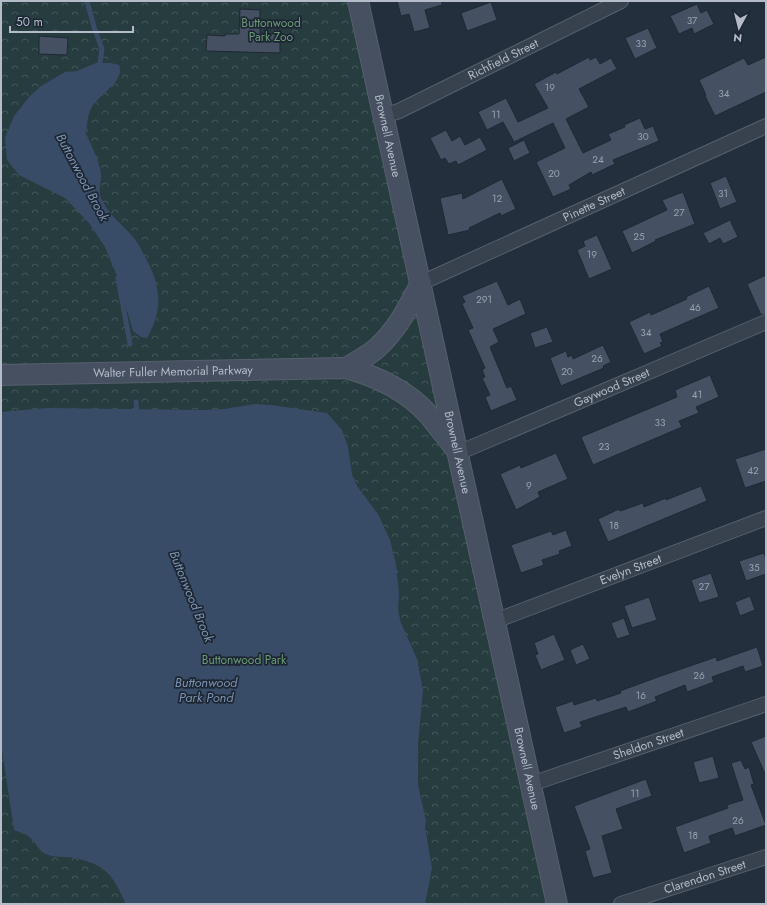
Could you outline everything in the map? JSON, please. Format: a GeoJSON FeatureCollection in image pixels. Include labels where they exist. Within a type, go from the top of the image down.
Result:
{"type":"FeatureCollection","features":[{"type":"Feature","properties":{"kind":"main road","name":"Brownell Avenue"},"geometry":{"type":"LineString","coordinates":[[358,1],[557,904]]}},
{"type":"Feature","properties":{"kind":"main road"},"geometry":{"type":"LineString","coordinates":[[346,368],[377,348],[388,337],[404,315],[421,283]]}},
{"type":"Feature","properties":{"kind":"main road","name":"Walter Fuller Memorial Parkway"},"geometry":{"type":"LineString","coordinates":[[1,376],[346,368],[373,377],[402,392],[426,413],[458,453]]}},
{"type":"Feature","properties":{"kind":"street","name":"Richfield Street"},"geometry":{"type":"LineString","coordinates":[[384,116],[399,111],[621,1]]}},
{"type":"Feature","properties":{"kind":"street","name":"Pinette Street"},"geometry":{"type":"LineString","coordinates":[[421,283],[766,126]]}},
{"type":"Feature","properties":{"kind":"street","name":"Gaywood Street"},"geometry":{"type":"LineString","coordinates":[[458,453],[766,322]]}},
{"type":"Feature","properties":{"kind":"street","name":"Evelyn Street"},"geometry":{"type":"LineString","coordinates":[[495,621],[766,518]]}},
{"type":"Feature","properties":{"kind":"street","name":"Sheldon Street"},"geometry":{"type":"LineString","coordinates":[[531,784],[766,704]]}},
{"type":"Feature","properties":{"kind":"street","name":"Clarendon Street"},"geometry":{"type":"LineString","coordinates":[[620,904],[766,857]]}},
{"type":"Feature","properties":{"kind":"green space","name":"Buttonwood Park"},"geometry":{"type":"Polygon","coordinates":[[[1,1],[348,1],[546,904],[1,904],[1,1]]]}},
{"type":"Feature","properties":{"kind":"water"},"geometry":{"type":"Polygon","coordinates":[[[96,63],[111,63],[119,65],[120,71],[115,83],[91,109],[86,134],[100,169],[100,193],[102,200],[112,215],[141,248],[154,276],[157,287],[158,306],[156,317],[147,338],[141,337],[133,331],[117,276],[105,247],[89,223],[65,198],[19,175],[7,160],[5,138],[14,116],[29,97],[41,86],[65,72],[77,71],[96,63]]]}},
{"type":"Feature","properties":{"kind":"water","name":"Buttonwood Park Pond"},"geometry":{"type":"Polygon","coordinates":[[[255,404],[327,413],[342,430],[348,447],[352,474],[357,486],[378,514],[390,540],[396,564],[399,593],[398,610],[401,623],[417,659],[423,690],[418,744],[418,785],[426,821],[425,827],[432,868],[425,904],[126,904],[114,881],[97,865],[79,859],[45,854],[39,849],[31,838],[14,830],[1,744],[1,412],[46,408],[203,410],[224,409],[255,404]]]}},
{"type":"Feature","properties":{"kind":"building"},"geometry":{"type":"Polygon","coordinates":[[[397,1],[442,1],[442,5],[425,10],[430,28],[414,32],[409,14],[401,16],[397,1]]]}},
{"type":"Feature","properties":{"kind":"building"},"geometry":{"type":"Polygon","coordinates":[[[491,2],[497,20],[467,31],[461,13],[491,2]]]}},
{"type":"Feature","properties":{"kind":"building"},"geometry":{"type":"Polygon","coordinates":[[[697,4],[701,13],[707,10],[714,24],[694,34],[692,28],[679,34],[670,16],[697,4]]]}},
{"type":"Feature","properties":{"kind":"building"},"geometry":{"type":"Polygon","coordinates":[[[240,9],[260,10],[260,33],[280,34],[280,53],[206,51],[207,35],[225,36],[225,34],[239,34],[240,9]]]}},
{"type":"Feature","properties":{"kind":"building"},"geometry":{"type":"Polygon","coordinates":[[[648,28],[657,48],[635,59],[625,38],[648,28]]]}},
{"type":"Feature","properties":{"kind":"building"},"geometry":{"type":"Polygon","coordinates":[[[39,36],[68,38],[67,55],[39,54],[39,36]]]}},
{"type":"Feature","properties":{"kind":"building"},"geometry":{"type":"Polygon","coordinates":[[[589,57],[590,60],[596,57],[600,64],[611,58],[617,69],[579,89],[589,107],[566,119],[583,153],[611,140],[608,134],[625,127],[624,125],[640,118],[645,129],[653,126],[659,141],[613,160],[615,164],[592,175],[591,172],[569,185],[571,189],[553,197],[536,162],[565,148],[553,123],[514,142],[503,122],[487,130],[478,112],[506,98],[518,122],[548,108],[534,84],[589,57]]]}},
{"type":"Feature","properties":{"kind":"building"},"geometry":{"type":"Polygon","coordinates":[[[766,57],[766,92],[715,116],[699,80],[744,58],[748,65],[766,57]]]}},
{"type":"Feature","properties":{"kind":"building"},"geometry":{"type":"Polygon","coordinates":[[[446,130],[452,141],[460,136],[465,145],[480,137],[487,150],[458,165],[456,161],[449,164],[445,158],[441,160],[430,138],[446,130]]]}},
{"type":"Feature","properties":{"kind":"building"},"geometry":{"type":"Polygon","coordinates":[[[524,140],[530,153],[514,161],[508,148],[524,140]]]}},
{"type":"Feature","properties":{"kind":"building"},"geometry":{"type":"Polygon","coordinates":[[[726,176],[737,202],[720,209],[710,183],[726,176]]]}},
{"type":"Feature","properties":{"kind":"building"},"geometry":{"type":"Polygon","coordinates":[[[502,179],[516,209],[501,216],[500,213],[469,228],[470,230],[448,235],[440,198],[462,193],[463,199],[502,179]]]}},
{"type":"Feature","properties":{"kind":"building"},"geometry":{"type":"Polygon","coordinates":[[[683,192],[695,224],[655,240],[656,241],[632,253],[622,231],[667,210],[662,200],[683,192]]]}},
{"type":"Feature","properties":{"kind":"building"},"geometry":{"type":"Polygon","coordinates":[[[730,220],[738,237],[723,244],[720,238],[709,244],[703,233],[730,220]]]}},
{"type":"Feature","properties":{"kind":"building"},"geometry":{"type":"Polygon","coordinates":[[[597,235],[612,269],[589,279],[577,250],[585,246],[583,241],[597,235]]]}},
{"type":"Feature","properties":{"kind":"building"},"geometry":{"type":"Polygon","coordinates":[[[766,275],[766,314],[761,315],[747,284],[766,275]]]}},
{"type":"Feature","properties":{"kind":"building"},"geometry":{"type":"Polygon","coordinates":[[[497,281],[508,305],[520,299],[526,314],[493,329],[499,342],[490,347],[507,388],[511,386],[517,400],[491,411],[485,397],[490,395],[482,378],[485,377],[482,370],[485,368],[468,330],[473,328],[462,304],[465,302],[462,296],[497,281]]]}},
{"type":"Feature","properties":{"kind":"building"},"geometry":{"type":"Polygon","coordinates":[[[709,286],[719,308],[660,334],[663,342],[660,343],[662,346],[644,354],[629,322],[650,312],[651,315],[687,299],[686,297],[709,286]]]}},
{"type":"Feature","properties":{"kind":"building"},"geometry":{"type":"Polygon","coordinates":[[[547,327],[553,342],[535,348],[530,333],[547,327]]]}},
{"type":"Feature","properties":{"kind":"building"},"geometry":{"type":"Polygon","coordinates":[[[603,345],[611,362],[603,366],[604,368],[561,386],[550,358],[566,351],[568,357],[572,355],[573,359],[603,345]]]}},
{"type":"Feature","properties":{"kind":"building"},"geometry":{"type":"Polygon","coordinates":[[[710,375],[719,397],[696,407],[699,413],[679,421],[682,427],[593,465],[581,437],[677,397],[675,390],[710,375]]]}},
{"type":"Feature","properties":{"kind":"building"},"geometry":{"type":"Polygon","coordinates":[[[766,449],[766,481],[745,488],[735,459],[766,449]]]}},
{"type":"Feature","properties":{"kind":"building"},"geometry":{"type":"Polygon","coordinates":[[[556,453],[568,479],[538,492],[540,497],[516,510],[500,474],[520,465],[521,468],[556,453]]]}},
{"type":"Feature","properties":{"kind":"building"},"geometry":{"type":"Polygon","coordinates":[[[701,486],[707,501],[608,542],[598,519],[619,509],[620,511],[643,503],[644,507],[701,486]]]}},
{"type":"Feature","properties":{"kind":"building"},"geometry":{"type":"Polygon","coordinates":[[[566,530],[572,546],[559,551],[560,554],[542,560],[544,565],[521,573],[511,545],[551,531],[553,535],[566,530]]]}},
{"type":"Feature","properties":{"kind":"building"},"geometry":{"type":"Polygon","coordinates":[[[764,553],[766,560],[766,574],[746,581],[739,561],[764,553]]]}},
{"type":"Feature","properties":{"kind":"building"},"geometry":{"type":"Polygon","coordinates":[[[711,573],[719,597],[699,603],[691,580],[711,573]]]}},
{"type":"Feature","properties":{"kind":"building"},"geometry":{"type":"Polygon","coordinates":[[[750,596],[755,610],[740,616],[735,602],[750,596]]]}},
{"type":"Feature","properties":{"kind":"building"},"geometry":{"type":"Polygon","coordinates":[[[649,597],[657,620],[632,628],[624,606],[649,597]]]}},
{"type":"Feature","properties":{"kind":"building"},"geometry":{"type":"Polygon","coordinates":[[[624,618],[630,635],[617,639],[611,623],[624,618]]]}},
{"type":"Feature","properties":{"kind":"building"},"geometry":{"type":"Polygon","coordinates":[[[554,634],[565,660],[541,670],[535,655],[538,654],[534,643],[554,634]]]}},
{"type":"Feature","properties":{"kind":"building"},"geometry":{"type":"Polygon","coordinates":[[[583,644],[590,659],[576,665],[570,650],[583,644]]]}},
{"type":"Feature","properties":{"kind":"building"},"geometry":{"type":"Polygon","coordinates":[[[757,647],[763,666],[745,672],[743,666],[712,677],[714,682],[687,692],[685,685],[655,697],[657,701],[628,712],[626,707],[580,722],[582,727],[564,733],[555,707],[573,701],[574,705],[596,698],[597,701],[621,693],[620,691],[716,657],[717,661],[757,647]]]}},
{"type":"Feature","properties":{"kind":"building"},"geometry":{"type":"Polygon","coordinates":[[[766,736],[766,776],[751,742],[766,736]]]}},
{"type":"Feature","properties":{"kind":"building"},"geometry":{"type":"Polygon","coordinates":[[[713,756],[719,778],[699,783],[693,762],[713,756]]]}},
{"type":"Feature","properties":{"kind":"building"},"geometry":{"type":"Polygon","coordinates":[[[741,760],[745,769],[749,767],[754,784],[751,785],[766,825],[735,836],[732,828],[709,836],[711,843],[684,853],[675,827],[728,808],[727,805],[743,800],[731,763],[741,760]]]}},
{"type":"Feature","properties":{"kind":"building"},"geometry":{"type":"Polygon","coordinates":[[[646,779],[652,796],[616,809],[623,829],[602,836],[612,873],[593,878],[585,851],[590,849],[574,806],[646,779]]]}},
{"type":"Feature","properties":{"kind":"waterway","name":"Buttonwood Brook"},"geometry":{"type":"LineString","coordinates":[[87,1],[102,49],[99,69]]}},
{"type":"Feature","properties":{"kind":"waterway","name":"Buttonwood Brook"},"geometry":{"type":"LineString","coordinates":[[118,278],[130,344]]}},
{"type":"Feature","properties":{"kind":"waterway","name":"Buttonwood Brook"},"geometry":{"type":"LineString","coordinates":[[136,402],[137,414]]}},
{"type":"Feature","properties":{"kind":"park label","name":"Buttonwood Park Zoo"},"geometry":{"type":"Point","coordinates":[271,30]}}]}
